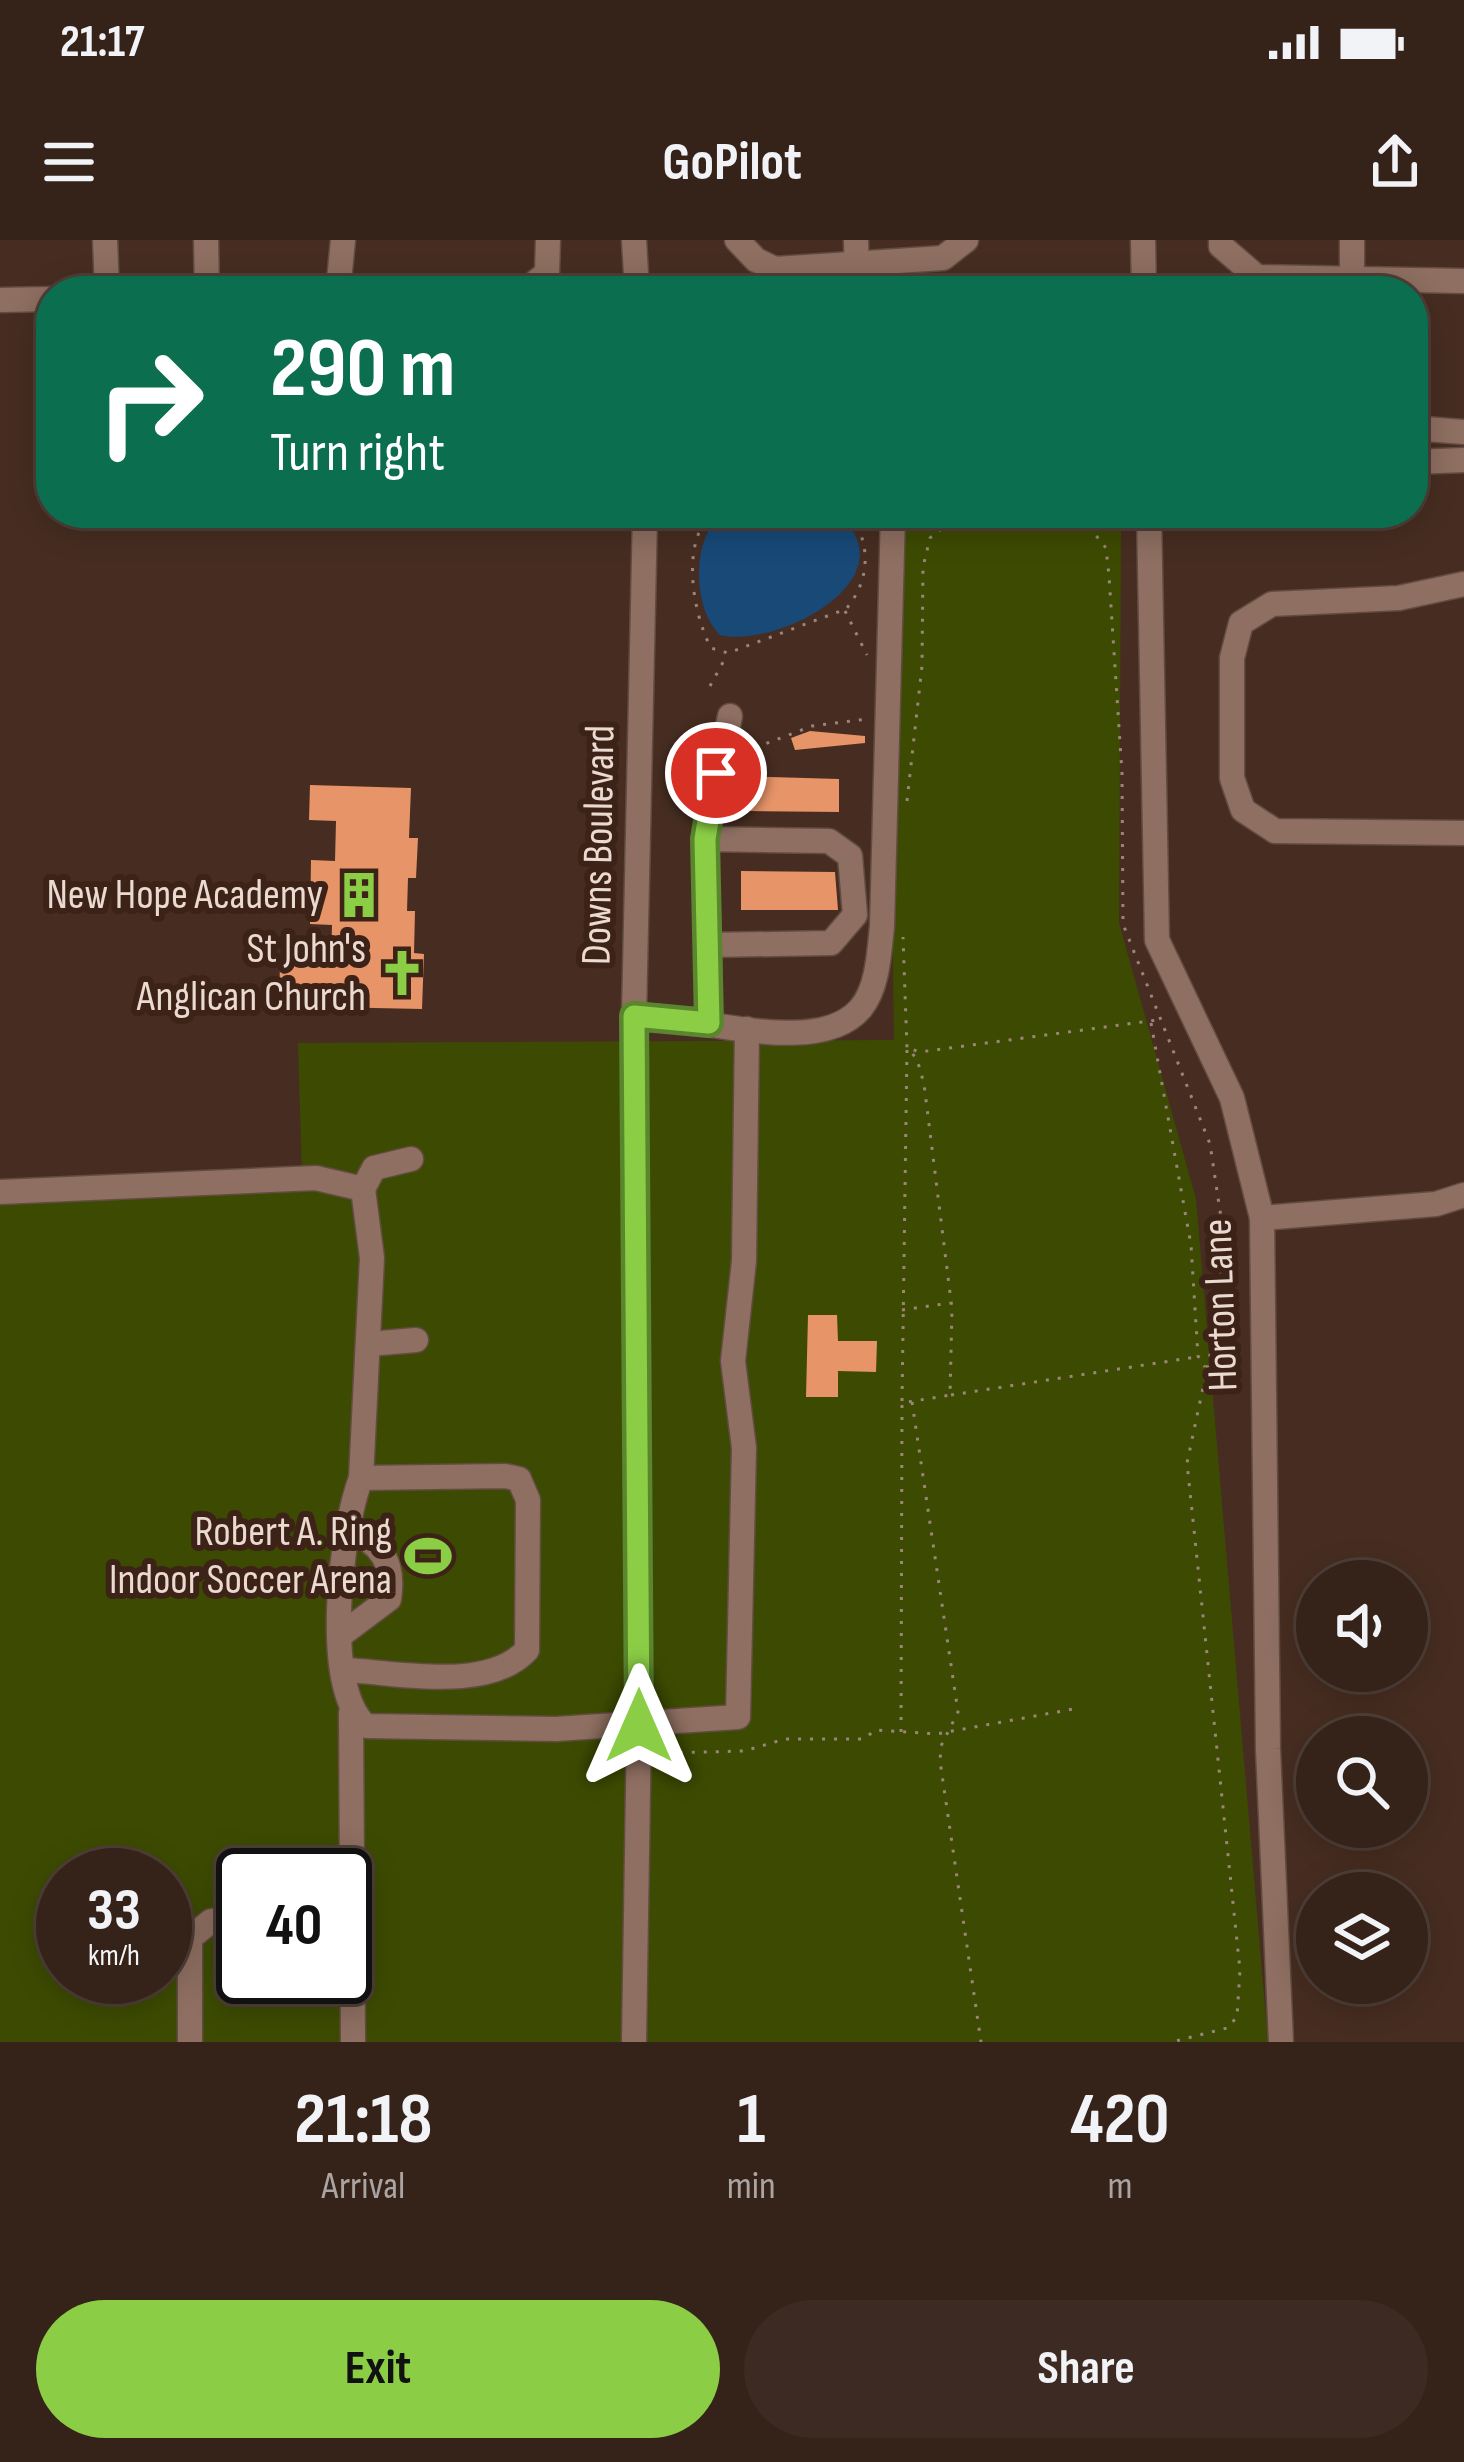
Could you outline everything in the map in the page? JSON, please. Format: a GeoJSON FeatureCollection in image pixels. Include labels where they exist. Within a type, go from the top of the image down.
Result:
{"type":"FeatureCollection","features":[{"type":"Feature","properties":{"kind":"street"},"geometry":{"type":"LineString","coordinates":[[105,240],[106,276]]}},
{"type":"Feature","properties":{"kind":"street"},"geometry":{"type":"LineString","coordinates":[[206,240],[207,276]]}},
{"type":"Feature","properties":{"kind":"street"},"geometry":{"type":"LineString","coordinates":[[339,276],[343,240]]}},
{"type":"Feature","properties":{"kind":"street"},"geometry":{"type":"LineString","coordinates":[[542,276],[547,272],[548,240]]}},
{"type":"Feature","properties":{"kind":"street"},"geometry":{"type":"LineString","coordinates":[[634,240],[636,276]]}},
{"type":"Feature","properties":{"kind":"street"},"geometry":{"type":"LineString","coordinates":[[737,240],[756,260],[775,269],[944,258],[966,240]]}},
{"type":"Feature","properties":{"kind":"street"},"geometry":{"type":"LineString","coordinates":[[1143,240],[1144,276]]}},
{"type":"Feature","properties":{"kind":"street"},"geometry":{"type":"LineString","coordinates":[[1221,240],[1221,246],[1256,276]]}},
{"type":"Feature","properties":{"kind":"street"},"geometry":{"type":"LineString","coordinates":[[1352,240],[1352,276]]}},
{"type":"Feature","properties":{"kind":"street"},"geometry":{"type":"LineString","coordinates":[[1428,281],[1464,281]]}},
{"type":"Feature","properties":{"kind":"street"},"geometry":{"type":"LineString","coordinates":[[0,301],[36,300]]}},
{"type":"Feature","properties":{"kind":"street"},"geometry":{"type":"LineString","coordinates":[[1428,429],[1464,433]]}},
{"type":"Feature","properties":{"kind":"street"},"geometry":{"type":"LineString","coordinates":[[1428,462],[1464,460]]}},
{"type":"Feature","properties":{"kind":"street","name":"Downs Boulevard"},"geometry":{"type":"LineString","coordinates":[[634,2042],[639,1726],[634,1016],[645,528]]}},
{"type":"Feature","properties":{"kind":"street"},"geometry":{"type":"LineString","coordinates":[[634,1016],[819,1032],[862,1006],[877,971],[892,528]]}},
{"type":"Feature","properties":{"kind":"street","name":"Horton Lane"},"geometry":{"type":"LineString","coordinates":[[1149,528],[1157,940],[1232,1098],[1262,1218],[1268,1749],[1281,2042]]}},
{"type":"Feature","properties":{"kind":"street"},"geometry":{"type":"LineString","coordinates":[[1464,584],[1399,598],[1272,604],[1241,623],[1232,658],[1232,778],[1243,809],[1275,832],[1464,833]]}},
{"type":"Feature","properties":{"kind":"street"},"geometry":{"type":"LineString","coordinates":[[709,1023],[705,839],[730,716]]}},
{"type":"Feature","properties":{"kind":"street"},"geometry":{"type":"LineString","coordinates":[[705,839],[829,841],[850,856],[854,866],[855,915],[831,943],[709,945]]}},
{"type":"Feature","properties":{"kind":"street"},"geometry":{"type":"LineString","coordinates":[[351,1713],[366,1726],[639,1726],[738,1717],[744,1448],[733,1361],[743,1261],[747,1029]]}},
{"type":"Feature","properties":{"kind":"street"},"geometry":{"type":"LineString","coordinates":[[350,1848],[351,1713],[341,1635],[348,1528],[361,1478],[368,1344],[372,1258],[363,1189],[374,1168],[411,1159]]}},
{"type":"Feature","properties":{"kind":"street"},"geometry":{"type":"LineString","coordinates":[[0,1192],[316,1178],[363,1189]]}},
{"type":"Feature","properties":{"kind":"street"},"geometry":{"type":"LineString","coordinates":[[1262,1218],[1436,1204],[1464,1196]]}},
{"type":"Feature","properties":{"kind":"street"},"geometry":{"type":"LineString","coordinates":[[368,1344],[416,1340]]}},
{"type":"Feature","properties":{"kind":"street"},"geometry":{"type":"LineString","coordinates":[[344,1670],[469,1675],[496,1670],[527,1650],[527,1500],[519,1479],[361,1478]]}},
{"type":"Feature","properties":{"kind":"street"},"geometry":{"type":"LineString","coordinates":[[341,1635],[389,1599],[392,1580],[387,1557],[372,1540],[348,1528]]}},
{"type":"Feature","properties":{"kind":"street"},"geometry":{"type":"LineString","coordinates":[[190,2042],[190,1938],[216,1921]]}},
{"type":"Feature","properties":{"kind":"street"},"geometry":{"type":"LineString","coordinates":[[351,2004],[352,2042]]}},
{"type":"Feature","properties":{"kind":"path"},"geometry":{"type":"LineString","coordinates":[[703,528],[696,541],[696,607],[711,648],[728,653],[846,609],[865,574],[865,546],[856,528]]}},
{"type":"Feature","properties":{"kind":"path"},"geometry":{"type":"LineString","coordinates":[[906,814],[922,666],[923,567],[930,538],[941,528]]}},
{"type":"Feature","properties":{"kind":"path"},"geometry":{"type":"LineString","coordinates":[[1090,528],[1106,548],[1109,576],[1122,773],[1124,924],[1154,1020],[1191,1245],[1198,1356],[1206,1368]]}},
{"type":"Feature","properties":{"kind":"path"},"geometry":{"type":"LineString","coordinates":[[710,686],[728,653]]}},
{"type":"Feature","properties":{"kind":"path"},"geometry":{"type":"LineString","coordinates":[[728,751],[743,752],[812,726],[879,718]]}},
{"type":"Feature","properties":{"kind":"path"},"geometry":{"type":"LineString","coordinates":[[901,1732],[907,1048],[902,932]]}},
{"type":"Feature","properties":{"kind":"path"},"geometry":{"type":"LineString","coordinates":[[907,1048],[920,1052],[1154,1020]]}},
{"type":"Feature","properties":{"kind":"path"},"geometry":{"type":"LineString","coordinates":[[1154,1020],[1195,1099],[1217,1173],[1222,1276],[1187,1463],[1229,1832],[1239,2002],[1227,2028],[1172,2042]]}},
{"type":"Feature","properties":{"kind":"path"},"geometry":{"type":"LineString","coordinates":[[907,1048],[917,1059],[923,1084],[952,1302],[950,1395]]}},
{"type":"Feature","properties":{"kind":"path"},"geometry":{"type":"LineString","coordinates":[[902,1310],[952,1302]]}},
{"type":"Feature","properties":{"kind":"path"},"geometry":{"type":"LineString","coordinates":[[902,1403],[1198,1356]]}},
{"type":"Feature","properties":{"kind":"path"},"geometry":{"type":"LineString","coordinates":[[912,1402],[958,1712],[940,1761],[981,2042]]}},
{"type":"Feature","properties":{"kind":"path"},"geometry":{"type":"LineString","coordinates":[[657,1745],[668,1754],[744,1751],[785,1739],[863,1738],[876,1730],[951,1732],[1079,1708]]}},
{"type":"Feature","properties":{"kind":"green space"},"geometry":{"type":"Polygon","coordinates":[[[898,528],[1121,529],[1119,923],[1196,1199],[1268,2042],[0,2042],[0,1182],[302,1176],[298,1043],[894,1040],[891,804],[898,528]]]}},
{"type":"Feature","properties":{"kind":"water"},"geometry":{"type":"Polygon","coordinates":[[[711,528],[848,528],[856,538],[859,562],[848,584],[828,604],[801,620],[772,631],[720,635],[700,591],[705,538],[711,528]]]}},
{"type":"Feature","properties":{"kind":"building"},"geometry":{"type":"Polygon","coordinates":[[[810,731],[865,736],[865,743],[795,750],[791,738],[810,731]]]}},
{"type":"Feature","properties":{"kind":"building"},"geometry":{"type":"Polygon","coordinates":[[[735,776],[839,779],[839,812],[749,811],[749,806],[729,805],[735,776]]]}},
{"type":"Feature","properties":{"kind":"building","name":"New Hope Academy"},"geometry":{"type":"Polygon","coordinates":[[[310,785],[411,788],[409,838],[418,838],[416,878],[408,878],[407,911],[415,911],[414,953],[424,954],[422,1009],[279,1006],[280,962],[331,964],[332,925],[310,924],[311,860],[335,861],[336,821],[309,820],[310,785]]]}},
{"type":"Feature","properties":{"kind":"building"},"geometry":{"type":"Polygon","coordinates":[[[741,871],[835,872],[838,910],[741,910],[741,871]]]}},
{"type":"Feature","properties":{"kind":"building"},"geometry":{"type":"Polygon","coordinates":[[[808,1315],[837,1315],[838,1341],[877,1341],[876,1372],[838,1371],[838,1397],[806,1397],[808,1315]]]}},
{"type":"Feature","properties":{"kind":"place","name":"New Hope Academy"},"geometry":{"type":"Point","coordinates":[359,895]}},
{"type":"Feature","properties":{"kind":"place","name":"St John's Anglican Church"},"geometry":{"type":"Point","coordinates":[402,973]}},
{"type":"Feature","properties":{"kind":"place","name":"Robert A. Ring Indoor Soccer Arena"},"geometry":{"type":"Point","coordinates":[428,1556]}},
{"type":"Feature","properties":{"kind":"route"},"geometry":{"type":"LineString","coordinates":[[639,1726],[634,1016],[665,1015],[709,1023],[705,839],[716,773]]}}]}
